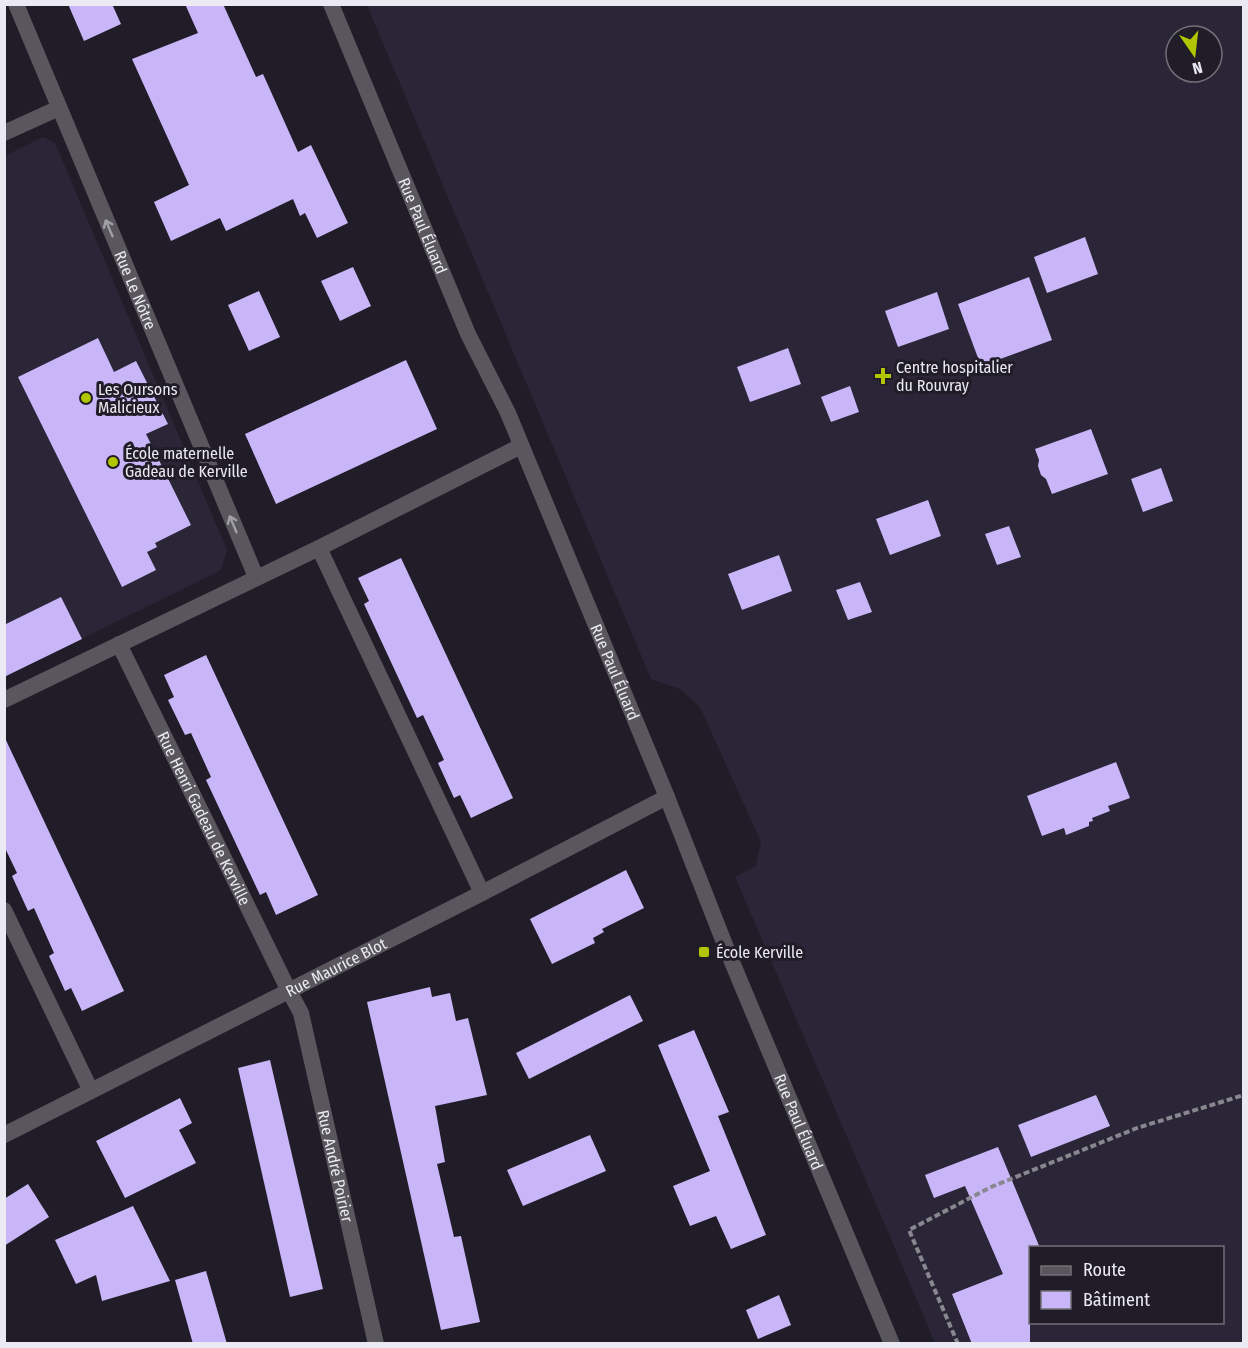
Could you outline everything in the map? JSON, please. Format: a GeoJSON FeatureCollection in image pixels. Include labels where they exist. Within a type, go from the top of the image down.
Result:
{"type":"FeatureCollection","features":[{"type":"Feature","properties":{"kind":"street","name":"Rue Le Nôtre"},"geometry":{"type":"LineString","coordinates":[[16,4],[256,577]]}},
{"type":"Feature","properties":{"kind":"street","name":"Rue Paul Éluard"},"geometry":{"type":"LineString","coordinates":[[331,4],[468,334],[508,412],[732,961],[892,1344]]}},
{"type":"Feature","properties":{"kind":"street"},"geometry":{"type":"LineString","coordinates":[[4,133],[58,108]]}},
{"type":"Feature","properties":{"kind":"street"},"geometry":{"type":"LineString","coordinates":[[4,700],[319,548],[521,446]]}},
{"type":"Feature","properties":{"kind":"street"},"geometry":{"type":"LineString","coordinates":[[319,548],[482,893]]}},
{"type":"Feature","properties":{"kind":"street","name":"Rue Henri Gadeau de Kerville"},"geometry":{"type":"LineString","coordinates":[[119,644],[289,991]]}},
{"type":"Feature","properties":{"kind":"street","name":"Rue Maurice Blot"},"geometry":{"type":"LineString","coordinates":[[4,1135],[667,797]]}},
{"type":"Feature","properties":{"kind":"street"},"geometry":{"type":"LineString","coordinates":[[4,910],[91,1091]]}},
{"type":"Feature","properties":{"kind":"street","name":"Rue André Poirier"},"geometry":{"type":"LineString","coordinates":[[289,991],[301,1013],[376,1344]]}},
{"type":"Feature","properties":{"kind":"path"},"geometry":{"type":"LineString","coordinates":[[958,1344],[909,1230],[1001,1182],[1137,1128],[1244,1095]]}},
{"type":"Feature","properties":{"kind":"shaded area","name":"Centre hospitalier du Rouvray"},"geometry":{"type":"Polygon","coordinates":[[[367,5],[1243,5],[1243,1343],[935,1343],[735,877],[756,866],[761,842],[700,707],[680,689],[651,679],[367,5]]]}},
{"type":"Feature","properties":{"kind":"shaded area"},"geometry":{"type":"Polygon","coordinates":[[[43,137],[55,143],[227,550],[221,570],[5,677],[5,156],[43,137]]]}},
{"type":"Feature","properties":{"kind":"building"},"geometry":{"type":"Polygon","coordinates":[[[68,4],[112,4],[121,24],[84,41],[68,4]]]}},
{"type":"Feature","properties":{"kind":"building"},"geometry":{"type":"Polygon","coordinates":[[[185,4],[223,4],[256,77],[263,74],[298,152],[311,145],[348,223],[317,238],[305,213],[300,216],[293,199],[226,231],[220,218],[171,241],[154,202],[189,185],[132,59],[198,33],[185,4]]]}},
{"type":"Feature","properties":{"kind":"building"},"geometry":{"type":"Polygon","coordinates":[[[1085,237],[1098,274],[1047,293],[1034,257],[1085,237]]]}},
{"type":"Feature","properties":{"kind":"building"},"geometry":{"type":"Polygon","coordinates":[[[353,267],[371,306],[340,321],[321,281],[353,267]]]}},
{"type":"Feature","properties":{"kind":"building"},"geometry":{"type":"Polygon","coordinates":[[[1029,277],[1052,340],[981,366],[958,304],[1029,277]]]}},
{"type":"Feature","properties":{"kind":"building"},"geometry":{"type":"Polygon","coordinates":[[[259,291],[280,337],[249,351],[228,305],[259,291]]]}},
{"type":"Feature","properties":{"kind":"building"},"geometry":{"type":"Polygon","coordinates":[[[937,292],[949,329],[898,347],[885,311],[937,292]]]}},
{"type":"Feature","properties":{"kind":"building"},"geometry":{"type":"Polygon","coordinates":[[[98,338],[114,372],[136,361],[168,424],[146,434],[191,525],[155,543],[157,547],[147,552],[156,570],[122,587],[18,377],[98,338]]]}},
{"type":"Feature","properties":{"kind":"building"},"geometry":{"type":"Polygon","coordinates":[[[788,348],[801,384],[750,402],[737,367],[788,348]]]}},
{"type":"Feature","properties":{"kind":"building"},"geometry":{"type":"Polygon","coordinates":[[[406,360],[437,429],[276,504],[245,434],[406,360]]]}},
{"type":"Feature","properties":{"kind":"building"},"geometry":{"type":"Polygon","coordinates":[[[850,386],[859,412],[831,422],[821,397],[850,386]]]}},
{"type":"Feature","properties":{"kind":"building"},"geometry":{"type":"Polygon","coordinates":[[[1091,429],[1108,474],[1052,494],[1046,479],[1041,475],[1035,449],[1091,429]]]}},
{"type":"Feature","properties":{"kind":"building"},"geometry":{"type":"Polygon","coordinates":[[[1161,468],[1173,501],[1143,512],[1131,479],[1161,468]]]}},
{"type":"Feature","properties":{"kind":"building"},"geometry":{"type":"Polygon","coordinates":[[[928,500],[941,536],[890,555],[876,519],[928,500]]]}},
{"type":"Feature","properties":{"kind":"building"},"geometry":{"type":"Polygon","coordinates":[[[1009,526],[1021,557],[997,565],[985,534],[1009,526]]]}},
{"type":"Feature","properties":{"kind":"building"},"geometry":{"type":"Polygon","coordinates":[[[779,555],[792,591],[742,610],[728,574],[779,555]]]}},
{"type":"Feature","properties":{"kind":"building"},"geometry":{"type":"Polygon","coordinates":[[[401,558],[513,798],[471,818],[460,795],[454,798],[438,763],[444,760],[423,715],[417,718],[364,604],[369,601],[358,578],[401,558]]]}},
{"type":"Feature","properties":{"kind":"building"},"geometry":{"type":"Polygon","coordinates":[[[860,582],[872,612],[848,620],[836,590],[860,582]]]}},
{"type":"Feature","properties":{"kind":"building"},"geometry":{"type":"Polygon","coordinates":[[[61,597],[82,639],[4,677],[4,625],[61,597]]]}},
{"type":"Feature","properties":{"kind":"building"},"geometry":{"type":"Polygon","coordinates":[[[206,655],[318,895],[276,915],[266,892],[260,895],[206,780],[211,777],[191,733],[185,735],[168,700],[174,697],[164,675],[206,655]]]}},
{"type":"Feature","properties":{"kind":"building"},"geometry":{"type":"Polygon","coordinates":[[[4,736],[124,991],[82,1011],[71,988],[65,991],[49,956],[54,953],[34,908],[28,911],[12,876],[17,873],[4,846],[4,736]]]}},
{"type":"Feature","properties":{"kind":"building"},"geometry":{"type":"Polygon","coordinates":[[[1116,762],[1130,798],[1108,806],[1110,811],[1092,818],[1093,821],[1089,822],[1089,826],[1066,835],[1064,828],[1042,836],[1027,796],[1116,762]]]}},
{"type":"Feature","properties":{"kind":"building"},"geometry":{"type":"Polygon","coordinates":[[[626,870],[644,908],[602,929],[604,932],[593,938],[595,943],[552,964],[530,919],[626,870]]]}},
{"type":"Feature","properties":{"kind":"building"},"geometry":{"type":"Polygon","coordinates":[[[430,987],[432,997],[450,993],[456,1021],[468,1018],[487,1095],[435,1106],[445,1162],[437,1164],[454,1237],[461,1236],[480,1322],[441,1330],[367,1002],[430,987]]]}},
{"type":"Feature","properties":{"kind":"building"},"geometry":{"type":"Polygon","coordinates":[[[630,995],[643,1021],[529,1079],[516,1053],[630,995]]]}},
{"type":"Feature","properties":{"kind":"building"},"geometry":{"type":"Polygon","coordinates":[[[694,1030],[729,1112],[718,1116],[766,1235],[731,1249],[716,1216],[690,1226],[673,1186],[710,1171],[658,1045],[694,1030]]]}},
{"type":"Feature","properties":{"kind":"building"},"geometry":{"type":"Polygon","coordinates":[[[270,1060],[323,1289],[290,1297],[238,1068],[270,1060]]]}},
{"type":"Feature","properties":{"kind":"building"},"geometry":{"type":"Polygon","coordinates":[[[1096,1095],[1110,1126],[1031,1157],[1018,1125],[1096,1095]]]}},
{"type":"Feature","properties":{"kind":"building"},"geometry":{"type":"Polygon","coordinates":[[[180,1098],[192,1123],[179,1130],[196,1163],[125,1198],[96,1141],[180,1098]]]}},
{"type":"Feature","properties":{"kind":"building"},"geometry":{"type":"Polygon","coordinates":[[[590,1135],[606,1171],[523,1206],[507,1170],[590,1135]]]}},
{"type":"Feature","properties":{"kind":"building"},"geometry":{"type":"Polygon","coordinates":[[[998,1147],[1039,1246],[1029,1246],[1030,1344],[972,1344],[952,1294],[1003,1274],[965,1186],[934,1198],[925,1175],[998,1147]]]}},
{"type":"Feature","properties":{"kind":"building"},"geometry":{"type":"Polygon","coordinates":[[[28,1184],[49,1217],[4,1246],[4,1199],[28,1184]]]}},
{"type":"Feature","properties":{"kind":"building"},"geometry":{"type":"Polygon","coordinates":[[[133,1206],[170,1281],[102,1301],[96,1275],[76,1284],[55,1240],[133,1206]]]}},
{"type":"Feature","properties":{"kind":"building"},"geometry":{"type":"Polygon","coordinates":[[[206,1271],[227,1344],[193,1344],[175,1280],[206,1271]]]}},
{"type":"Feature","properties":{"kind":"building"},"geometry":{"type":"Polygon","coordinates":[[[779,1295],[791,1325],[758,1339],[746,1310],[779,1295]]]}},
{"type":"Feature","properties":{"kind":"place","name":"Centre hospitalier du Rouvray"},"geometry":{"type":"Point","coordinates":[883,376]}},
{"type":"Feature","properties":{"kind":"place","name":"Les Oursons Malicieux"},"geometry":{"type":"Point","coordinates":[86,398]}},
{"type":"Feature","properties":{"kind":"place","name":"École maternelle Gadeau de Kerville"},"geometry":{"type":"Point","coordinates":[113,462]}},
{"type":"Feature","properties":{"kind":"place","name":"École Kerville"},"geometry":{"type":"Point","coordinates":[704,952]}}]}
